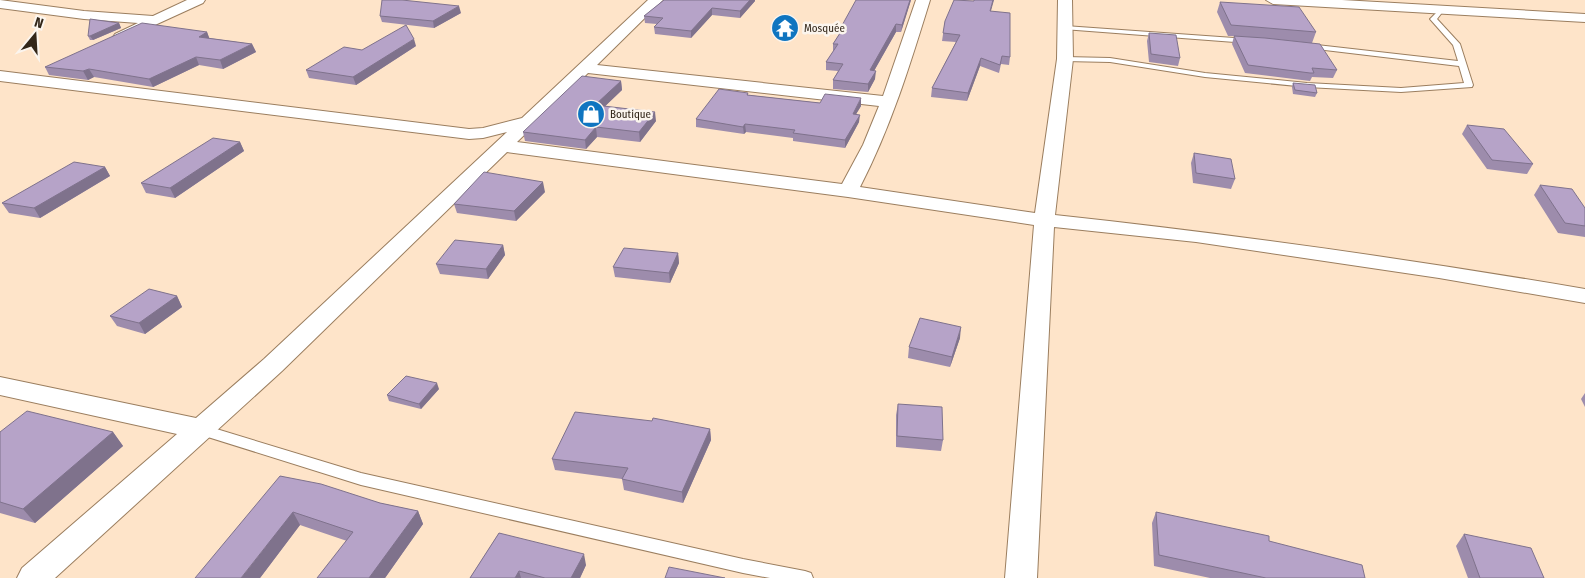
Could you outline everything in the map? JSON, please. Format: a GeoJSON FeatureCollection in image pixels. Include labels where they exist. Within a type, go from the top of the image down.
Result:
{"type":"FeatureCollection","features":[{"type":"Feature","properties":{"kind":"street"},"geometry":{"type":"LineString","coordinates":[[107,42],[198,0]]}},
{"type":"Feature","properties":{"kind":"street"},"geometry":{"type":"LineString","coordinates":[[34,578],[273,365],[656,0]]}},
{"type":"Feature","properties":{"kind":"street"},"geometry":{"type":"LineString","coordinates":[[848,191],[867,159],[890,102],[924,0]]}},
{"type":"Feature","properties":{"kind":"street"},"geometry":{"type":"LineString","coordinates":[[1021,578],[1044,220],[1065,59],[1065,0]]}},
{"type":"Feature","properties":{"kind":"street"},"geometry":{"type":"LineString","coordinates":[[1273,0],[1437,5],[1582,14]]}},
{"type":"Feature","properties":{"kind":"street"},"geometry":{"type":"LineString","coordinates":[[0,4],[154,20]]}},
{"type":"Feature","properties":{"kind":"street"},"geometry":{"type":"LineString","coordinates":[[0,90],[48,68]]}},
{"type":"Feature","properties":{"kind":"street"},"geometry":{"type":"LineString","coordinates":[[585,68],[890,102]]}},
{"type":"Feature","properties":{"kind":"street"},"geometry":{"type":"LineString","coordinates":[[0,76],[469,134],[483,133],[530,121]]}},
{"type":"Feature","properties":{"kind":"street"},"geometry":{"type":"LineString","coordinates":[[503,146],[848,191],[1044,220],[1196,236],[1439,270],[1585,296]]}},
{"type":"Feature","properties":{"kind":"street"},"geometry":{"type":"LineString","coordinates":[[0,386],[200,430]]}},
{"type":"Feature","properties":{"kind":"lane"},"geometry":{"type":"LineString","coordinates":[[1065,59],[1110,60],[1205,75],[1307,85],[1401,90],[1469,85],[1456,44],[1433,19],[1437,5]]}},
{"type":"Feature","properties":{"kind":"lane"},"geometry":{"type":"LineString","coordinates":[[1065,28],[1261,42]]}},
{"type":"Feature","properties":{"kind":"lane"},"geometry":{"type":"LineString","coordinates":[[1299,46],[1461,64]]}},
{"type":"Feature","properties":{"kind":"lane"},"geometry":{"type":"LineString","coordinates":[[200,430],[361,478],[733,564],[805,578]]}},
{"type":"Feature","properties":{"kind":"building"},"geometry":{"type":"Polygon","coordinates":[[[382,0],[402,0],[459,6],[433,21],[380,16],[382,0]]]}},
{"type":"Feature","properties":{"kind":"building"},"geometry":{"type":"Polygon","coordinates":[[[664,0],[750,0],[740,11],[712,8],[691,31],[654,27],[663,18],[644,16],[664,0]]]}},
{"type":"Feature","properties":{"kind":"building"},"geometry":{"type":"Polygon","coordinates":[[[856,0],[910,0],[902,25],[896,24],[870,70],[876,71],[868,84],[833,80],[843,64],[826,62],[838,44],[833,44],[856,0]]]}},
{"type":"Feature","properties":{"kind":"building"},"geometry":{"type":"Polygon","coordinates":[[[954,0],[993,0],[990,11],[1010,13],[1010,57],[1002,56],[1000,65],[981,58],[968,93],[932,88],[960,35],[943,33],[945,21],[954,0]]]}},
{"type":"Feature","properties":{"kind":"building"},"geometry":{"type":"Polygon","coordinates":[[[1220,2],[1299,7],[1316,32],[1231,25],[1220,2]]]}},
{"type":"Feature","properties":{"kind":"building"},"geometry":{"type":"Polygon","coordinates":[[[90,19],[119,23],[88,36],[90,19]]]}},
{"type":"Feature","properties":{"kind":"building"},"geometry":{"type":"Polygon","coordinates":[[[142,23],[207,32],[199,37],[252,44],[220,60],[196,57],[149,79],[89,69],[83,71],[45,67],[142,23]]]}},
{"type":"Feature","properties":{"kind":"building"},"geometry":{"type":"Polygon","coordinates":[[[406,25],[414,39],[353,77],[306,70],[344,47],[362,50],[406,25]]]}},
{"type":"Feature","properties":{"kind":"building"},"geometry":{"type":"Polygon","coordinates":[[[1149,33],[1176,35],[1180,58],[1151,54],[1149,33]]]}},
{"type":"Feature","properties":{"kind":"building"},"geometry":{"type":"Polygon","coordinates":[[[1234,36],[1320,44],[1337,70],[1312,68],[1314,73],[1310,73],[1248,65],[1234,36]]]}},
{"type":"Feature","properties":{"kind":"building"},"geometry":{"type":"Polygon","coordinates":[[[582,76],[621,81],[595,105],[655,112],[639,132],[596,127],[585,140],[523,132],[582,76]]]}},
{"type":"Feature","properties":{"kind":"building"},"geometry":{"type":"Polygon","coordinates":[[[1293,83],[1315,85],[1317,93],[1295,90],[1293,83]]]}},
{"type":"Feature","properties":{"kind":"building"},"geometry":{"type":"Polygon","coordinates":[[[719,89],[748,93],[747,95],[820,103],[825,94],[861,98],[853,114],[860,115],[845,140],[793,133],[795,130],[745,124],[743,127],[696,119],[719,89]]]}},
{"type":"Feature","properties":{"kind":"building"},"geometry":{"type":"Polygon","coordinates":[[[1467,125],[1504,129],[1533,164],[1492,160],[1467,125]]]}},
{"type":"Feature","properties":{"kind":"building"},"geometry":{"type":"Polygon","coordinates":[[[213,138],[240,142],[170,188],[141,183],[213,138]]]}},
{"type":"Feature","properties":{"kind":"building"},"geometry":{"type":"Polygon","coordinates":[[[1194,153],[1231,159],[1235,179],[1196,173],[1194,153]]]}},
{"type":"Feature","properties":{"kind":"building"},"geometry":{"type":"Polygon","coordinates":[[[74,162],[105,167],[34,208],[2,203],[74,162]]]}},
{"type":"Feature","properties":{"kind":"building"},"geometry":{"type":"Polygon","coordinates":[[[484,172],[543,182],[514,211],[454,204],[484,172]]]}},
{"type":"Feature","properties":{"kind":"building"},"geometry":{"type":"Polygon","coordinates":[[[1540,185],[1572,189],[1585,208],[1585,226],[1565,223],[1540,185]]]}},
{"type":"Feature","properties":{"kind":"building"},"geometry":{"type":"Polygon","coordinates":[[[455,240],[503,245],[486,269],[436,264],[455,240]]]}},
{"type":"Feature","properties":{"kind":"building"},"geometry":{"type":"Polygon","coordinates":[[[624,248],[678,253],[669,273],[613,267],[624,248]]]}},
{"type":"Feature","properties":{"kind":"building"},"geometry":{"type":"Polygon","coordinates":[[[149,289],[177,296],[139,323],[110,316],[149,289]]]}},
{"type":"Feature","properties":{"kind":"building"},"geometry":{"type":"Polygon","coordinates":[[[920,318],[961,327],[952,357],[909,347],[920,318]]]}},
{"type":"Feature","properties":{"kind":"building"},"geometry":{"type":"Polygon","coordinates":[[[406,376],[437,383],[419,404],[387,395],[406,376]]]}},
{"type":"Feature","properties":{"kind":"building"},"geometry":{"type":"Polygon","coordinates":[[[898,404],[942,407],[943,440],[897,436],[898,404]]]}},
{"type":"Feature","properties":{"kind":"building"},"geometry":{"type":"Polygon","coordinates":[[[27,411],[113,432],[23,509],[0,502],[0,432],[27,411]]]}},
{"type":"Feature","properties":{"kind":"building"},"geometry":{"type":"Polygon","coordinates":[[[575,412],[652,421],[653,418],[710,429],[682,492],[622,479],[628,468],[552,459],[575,412]]]}},
{"type":"Feature","properties":{"kind":"building"},"geometry":{"type":"Polygon","coordinates":[[[280,476],[321,484],[380,503],[418,511],[369,578],[317,578],[353,532],[293,512],[241,578],[195,578],[280,476]]]}},
{"type":"Feature","properties":{"kind":"building"},"geometry":{"type":"Polygon","coordinates":[[[1156,512],[1269,536],[1269,541],[1362,565],[1365,578],[1266,578],[1159,555],[1156,512]]]}},
{"type":"Feature","properties":{"kind":"building"},"geometry":{"type":"Polygon","coordinates":[[[499,533],[584,554],[571,578],[545,578],[519,571],[515,578],[470,578],[499,533]]]}},
{"type":"Feature","properties":{"kind":"building"},"geometry":{"type":"Polygon","coordinates":[[[1464,534],[1531,548],[1544,578],[1480,578],[1464,534]]]}},
{"type":"Feature","properties":{"kind":"building"},"geometry":{"type":"Polygon","coordinates":[[[669,567],[725,578],[665,578],[669,567]]]}},
{"type":"Feature","properties":{"kind":"place","name":"Mosquée"},"geometry":{"type":"Point","coordinates":[785,28]}},
{"type":"Feature","properties":{"kind":"place","name":"Boutique"},"geometry":{"type":"Point","coordinates":[591,114]}}]}
